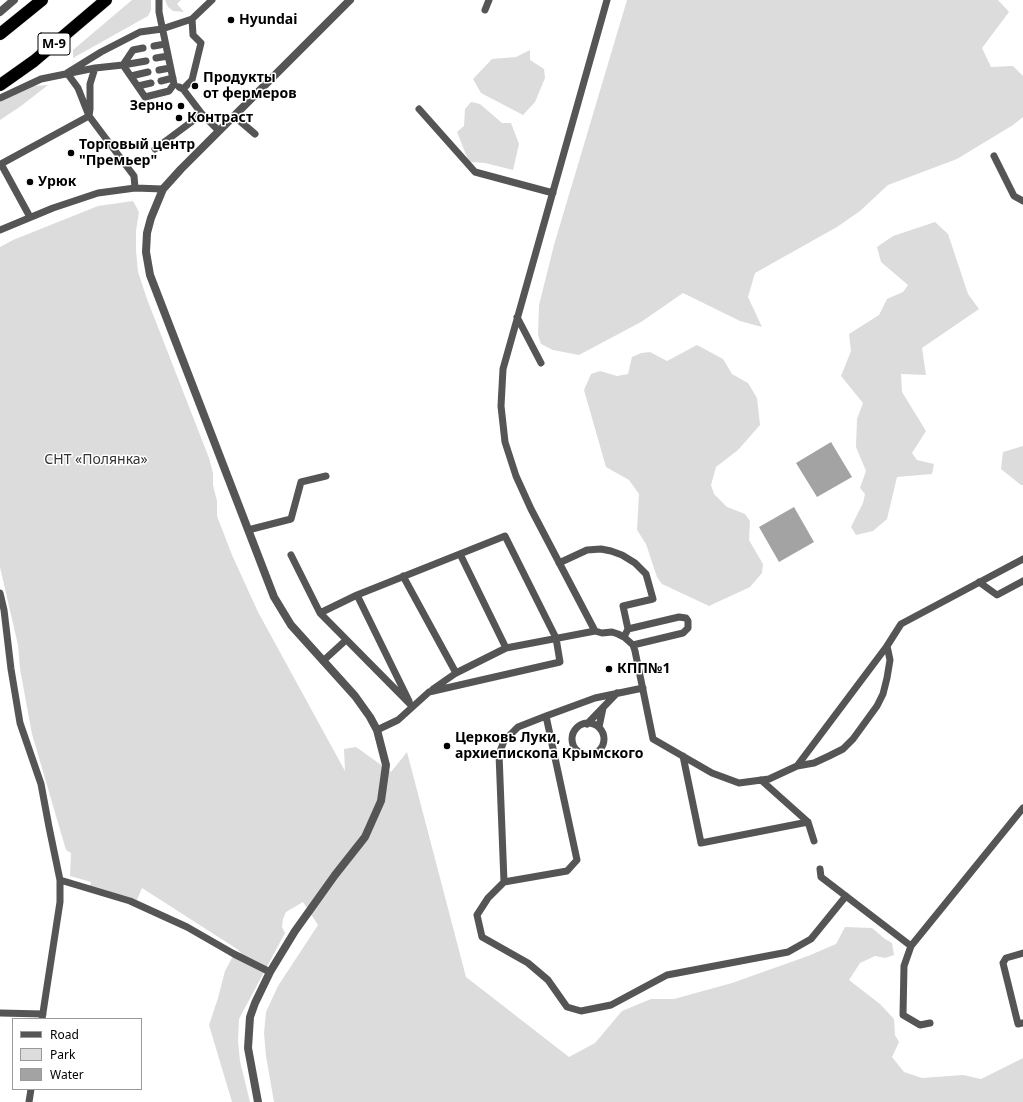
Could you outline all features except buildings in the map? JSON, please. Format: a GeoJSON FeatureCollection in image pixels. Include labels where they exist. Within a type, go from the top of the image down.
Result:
{"type":"FeatureCollection","features":[{"type":"Feature","properties":{"kind":"highway"},"geometry":{"type":"LineString","coordinates":[[0,34],[42,0]]}},
{"type":"Feature","properties":{"kind":"highway","name":"М-9"},"geometry":{"type":"LineString","coordinates":[[0,85],[34,61],[106,0]]}},
{"type":"Feature","properties":{"kind":"street"},"geometry":{"type":"LineString","coordinates":[[0,12],[14,0]]}},
{"type":"Feature","properties":{"kind":"street"},"geometry":{"type":"LineString","coordinates":[[258,1102],[248,1048],[250,1017],[255,1003],[270,972],[295,931],[335,875],[365,837],[381,801],[386,765],[377,730],[370,717],[355,696],[291,625],[274,597],[150,275],[146,252],[147,233],[151,218],[163,189],[181,168],[350,0]]}},
{"type":"Feature","properties":{"kind":"lane"},"geometry":{"type":"LineString","coordinates":[[123,65],[145,96],[169,91],[173,81],[159,12],[159,0]]}},
{"type":"Feature","properties":{"kind":"lane"},"geometry":{"type":"LineString","coordinates":[[67,74],[101,52],[140,32],[162,29],[192,19],[212,0]]}},
{"type":"Feature","properties":{"kind":"lane"},"geometry":{"type":"LineString","coordinates":[[485,10],[489,0]]}},
{"type":"Feature","properties":{"kind":"lane"},"geometry":{"type":"LineString","coordinates":[[595,631],[531,509],[516,476],[505,442],[501,406],[503,369],[607,0]]}},
{"type":"Feature","properties":{"kind":"lane"},"geometry":{"type":"LineString","coordinates":[[183,89],[192,80],[200,43],[193,35],[192,19]]}},
{"type":"Feature","properties":{"kind":"lane"},"geometry":{"type":"LineString","coordinates":[[154,46],[165,44]]}},
{"type":"Feature","properties":{"kind":"lane"},"geometry":{"type":"LineString","coordinates":[[123,65],[133,50],[143,48]]}},
{"type":"Feature","properties":{"kind":"lane"},"geometry":{"type":"LineString","coordinates":[[156,58],[168,56]]}},
{"type":"Feature","properties":{"kind":"lane"},"geometry":{"type":"LineString","coordinates":[[0,98],[41,79],[95,68],[146,61]]}},
{"type":"Feature","properties":{"kind":"lane"},"geometry":{"type":"LineString","coordinates":[[89,116],[90,84],[95,68]]}},
{"type":"Feature","properties":{"kind":"lane"},"geometry":{"type":"LineString","coordinates":[[159,70],[170,68]]}},
{"type":"Feature","properties":{"kind":"lane"},"geometry":{"type":"LineString","coordinates":[[131,76],[148,72]]}},
{"type":"Feature","properties":{"kind":"lane"},"geometry":{"type":"LineString","coordinates":[[67,74],[78,88],[89,116],[134,176],[135,188]]}},
{"type":"Feature","properties":{"kind":"lane"},"geometry":{"type":"LineString","coordinates":[[161,81],[173,81],[183,89],[202,114],[218,130]]}},
{"type":"Feature","properties":{"kind":"lane"},"geometry":{"type":"LineString","coordinates":[[138,86],[150,83]]}},
{"type":"Feature","properties":{"kind":"lane"},"geometry":{"type":"LineString","coordinates":[[419,109],[475,172],[553,193]]}},
{"type":"Feature","properties":{"kind":"lane"},"geometry":{"type":"LineString","coordinates":[[155,149],[202,114]]}},
{"type":"Feature","properties":{"kind":"lane"},"geometry":{"type":"LineString","coordinates":[[30,217],[1,164],[89,116]]}},
{"type":"Feature","properties":{"kind":"lane"},"geometry":{"type":"LineString","coordinates":[[234,116],[255,134]]}},
{"type":"Feature","properties":{"kind":"lane"},"geometry":{"type":"LineString","coordinates":[[994,156],[1014,196],[1023,201]]}},
{"type":"Feature","properties":{"kind":"lane"},"geometry":{"type":"LineString","coordinates":[[0,230],[53,208],[98,193],[135,188],[163,189]]}},
{"type":"Feature","properties":{"kind":"lane"},"geometry":{"type":"LineString","coordinates":[[517,317],[541,363]]}},
{"type":"Feature","properties":{"kind":"lane"},"geometry":{"type":"LineString","coordinates":[[248,530],[291,519],[302,482],[326,476]]}},
{"type":"Feature","properties":{"kind":"lane"},"geometry":{"type":"LineString","coordinates":[[320,613],[357,595],[505,536],[556,638],[560,662],[429,692]]}},
{"type":"Feature","properties":{"kind":"lane"},"geometry":{"type":"LineString","coordinates":[[559,563],[588,550],[611,551],[622,555],[635,563],[646,574],[653,599],[622,606],[628,629],[624,637]]}},
{"type":"Feature","properties":{"kind":"lane"},"geometry":{"type":"LineString","coordinates":[[460,554],[506,648]]}},
{"type":"Feature","properties":{"kind":"lane"},"geometry":{"type":"LineString","coordinates":[[291,555],[320,613],[412,706]]}},
{"type":"Feature","properties":{"kind":"lane"},"geometry":{"type":"LineString","coordinates":[[797,766],[887,646],[901,624],[1023,558]]}},
{"type":"Feature","properties":{"kind":"lane"},"geometry":{"type":"LineString","coordinates":[[403,576],[456,673]]}},
{"type":"Feature","properties":{"kind":"lane"},"geometry":{"type":"LineString","coordinates":[[979,582],[998,595],[1023,580]]}},
{"type":"Feature","properties":{"kind":"lane"},"geometry":{"type":"LineString","coordinates":[[0,593],[4,610],[11,669],[20,723],[41,784],[48,827],[60,880],[60,902],[43,1017],[0,1013]]}},
{"type":"Feature","properties":{"kind":"lane"},"geometry":{"type":"LineString","coordinates":[[357,595],[412,706]]}},
{"type":"Feature","properties":{"kind":"lane"},"geometry":{"type":"LineString","coordinates":[[628,629],[679,617],[686,618],[688,621],[688,628],[683,633],[633,645]]}},
{"type":"Feature","properties":{"kind":"lane"},"geometry":{"type":"LineString","coordinates":[[377,730],[398,720],[429,692],[456,673],[506,648],[595,631],[602,633],[612,632],[624,637],[633,645],[653,739],[712,773],[739,783],[769,779],[797,766],[814,763],[843,749],[853,740],[877,706],[883,694],[890,660],[887,646]]}},
{"type":"Feature","properties":{"kind":"lane"},"geometry":{"type":"LineString","coordinates":[[323,661],[346,640]]}},
{"type":"Feature","properties":{"kind":"lane"},"geometry":{"type":"LineString","coordinates":[[504,882],[499,754],[504,741],[518,727],[546,716],[595,698],[643,688]]}},
{"type":"Feature","properties":{"kind":"lane"},"geometry":{"type":"LineString","coordinates":[[587,724],[618,693]]}},
{"type":"Feature","properties":{"kind":"lane"},"geometry":{"type":"LineString","coordinates":[[599,727],[603,708]]}},
{"type":"Feature","properties":{"kind":"lane"},"geometry":{"type":"LineString","coordinates":[[546,716],[577,860],[567,871],[504,882],[488,898],[477,915],[482,937],[528,963],[548,980],[567,1007],[581,1011],[611,1005],[667,976],[788,952],[811,939],[846,896]]}},
{"type":"Feature","properties":{"kind":"lane"},"geometry":{"type":"LineString","coordinates":[[587,724],[593,724],[599,727],[603,732],[604,738],[604,744],[600,750],[590,755],[583,754],[578,751],[574,746],[573,741],[573,734],[576,729],[581,725],[587,724]]}},
{"type":"Feature","properties":{"kind":"lane"},"geometry":{"type":"LineString","coordinates":[[683,756],[701,843],[808,822]]}},
{"type":"Feature","properties":{"kind":"lane"},"geometry":{"type":"LineString","coordinates":[[761,780],[808,822],[814,841]]}},
{"type":"Feature","properties":{"kind":"lane"},"geometry":{"type":"LineString","coordinates":[[930,1022],[920,1025],[903,1014],[904,966],[911,946],[1022,810]]}},
{"type":"Feature","properties":{"kind":"lane"},"geometry":{"type":"LineString","coordinates":[[820,869],[821,877],[911,946]]}},
{"type":"Feature","properties":{"kind":"lane"},"geometry":{"type":"LineString","coordinates":[[60,880],[130,901],[187,927],[234,954],[270,972]]}},
{"type":"Feature","properties":{"kind":"lane"},"geometry":{"type":"LineString","coordinates":[[1023,953],[1006,958],[1003,963],[1018,1024],[1023,1023]]}},
{"type":"Feature","properties":{"kind":"lane"},"geometry":{"type":"LineString","coordinates":[[29,1102],[31,1090]]}},
{"type":"Feature","properties":{"kind":"green space"},"geometry":{"type":"Polygon","coordinates":[[[132,0],[151,0],[151,10],[148,16],[73,58],[73,50],[132,0]]]}},
{"type":"Feature","properties":{"kind":"green space"},"geometry":{"type":"Polygon","coordinates":[[[165,0],[181,0],[177,4],[184,12],[173,11],[168,7],[165,0]]]}},
{"type":"Feature","properties":{"kind":"green space"},"geometry":{"type":"Polygon","coordinates":[[[627,0],[998,0],[1009,12],[982,48],[991,67],[1013,66],[1023,76],[1023,117],[1013,125],[957,159],[888,185],[860,211],[837,227],[755,273],[748,297],[762,327],[740,321],[683,293],[641,322],[579,355],[553,350],[541,344],[538,335],[539,305],[554,245],[627,0]]]}},
{"type":"Feature","properties":{"kind":"green space"},"geometry":{"type":"Polygon","coordinates":[[[530,50],[530,60],[544,69],[545,78],[535,102],[523,115],[481,93],[473,79],[492,59],[516,57],[530,50]]]}},
{"type":"Feature","properties":{"kind":"green space"},"geometry":{"type":"Polygon","coordinates":[[[48,85],[0,120],[0,102],[33,86],[48,85]]]}},
{"type":"Feature","properties":{"kind":"green space"},"geometry":{"type":"Polygon","coordinates":[[[471,102],[480,104],[502,123],[511,123],[519,144],[513,170],[485,163],[469,162],[457,132],[464,126],[465,109],[471,102]]]}},
{"type":"Feature","properties":{"kind":"green space","name":"СНТ «Полянка»"},"geometry":{"type":"Polygon","coordinates":[[[133,201],[139,212],[136,231],[138,272],[147,299],[209,458],[217,501],[217,516],[232,555],[258,612],[345,771],[344,749],[356,747],[391,772],[407,752],[466,977],[569,1057],[595,1043],[622,1011],[651,999],[674,999],[732,983],[808,956],[836,944],[845,927],[872,928],[892,943],[894,955],[885,958],[875,956],[860,963],[849,980],[880,1004],[894,1019],[895,1035],[899,1042],[892,1057],[904,1072],[922,1078],[963,1075],[981,1079],[1023,1058],[1023,1102],[274,1102],[266,1056],[264,1033],[266,1012],[278,986],[318,925],[303,902],[286,912],[282,927],[285,933],[239,1019],[238,1041],[240,1061],[250,1102],[232,1102],[209,1025],[225,971],[232,958],[241,953],[142,888],[137,900],[90,886],[91,882],[70,876],[71,853],[66,850],[32,734],[20,669],[18,645],[0,567],[0,247],[13,240],[98,206],[133,201]]]}},
{"type":"Feature","properties":{"kind":"green space"},"geometry":{"type":"Polygon","coordinates":[[[935,222],[948,234],[968,294],[979,309],[922,348],[926,375],[901,374],[902,392],[926,431],[912,453],[917,460],[934,464],[932,474],[897,477],[887,519],[873,531],[856,535],[851,527],[863,503],[865,494],[860,488],[866,471],[856,447],[857,419],[863,403],[841,376],[851,351],[849,334],[879,315],[887,299],[903,292],[908,285],[881,262],[877,247],[893,236],[935,222]]]}},
{"type":"Feature","properties":{"kind":"green space"},"geometry":{"type":"Polygon","coordinates":[[[697,345],[723,359],[732,374],[748,383],[757,398],[760,425],[738,450],[716,467],[711,485],[714,494],[727,507],[745,514],[750,521],[749,540],[763,564],[762,573],[750,587],[709,606],[662,584],[657,577],[646,544],[637,530],[639,494],[629,480],[606,467],[584,390],[591,374],[600,371],[617,376],[628,374],[632,357],[641,353],[650,352],[667,361],[697,345]]]}},
{"type":"Feature","properties":{"kind":"green space"},"geometry":{"type":"Polygon","coordinates":[[[1023,446],[1023,485],[1021,485],[1001,469],[1003,452],[1023,446]]]}},
{"type":"Feature","properties":{"kind":"water"},"geometry":{"type":"Polygon","coordinates":[[[831,442],[852,477],[817,497],[796,463],[831,442]]]}},
{"type":"Feature","properties":{"kind":"water"},"geometry":{"type":"Polygon","coordinates":[[[794,507],[814,542],[779,562],[759,527],[794,507]]]}},
{"type":"Feature","properties":{"kind":"place","name":"Hyundai"},"geometry":{"type":"Point","coordinates":[231,20]}},
{"type":"Feature","properties":{"kind":"place","name":"Продукты от фермеров"},"geometry":{"type":"Point","coordinates":[195,86]}},
{"type":"Feature","properties":{"kind":"place","name":"Зерно"},"geometry":{"type":"Point","coordinates":[181,106]}},
{"type":"Feature","properties":{"kind":"place","name":"Контраст"},"geometry":{"type":"Point","coordinates":[179,118]}},
{"type":"Feature","properties":{"kind":"place","name":"Торговый центр \"Премьер\""},"geometry":{"type":"Point","coordinates":[71,153]}},
{"type":"Feature","properties":{"kind":"place","name":"Урюк"},"geometry":{"type":"Point","coordinates":[30,182]}},
{"type":"Feature","properties":{"kind":"place","name":"КПП№1"},"geometry":{"type":"Point","coordinates":[609,669]}},
{"type":"Feature","properties":{"kind":"place","name":"Церковь Луки, архиепископа Крымского"},"geometry":{"type":"Point","coordinates":[447,746]}}]}
